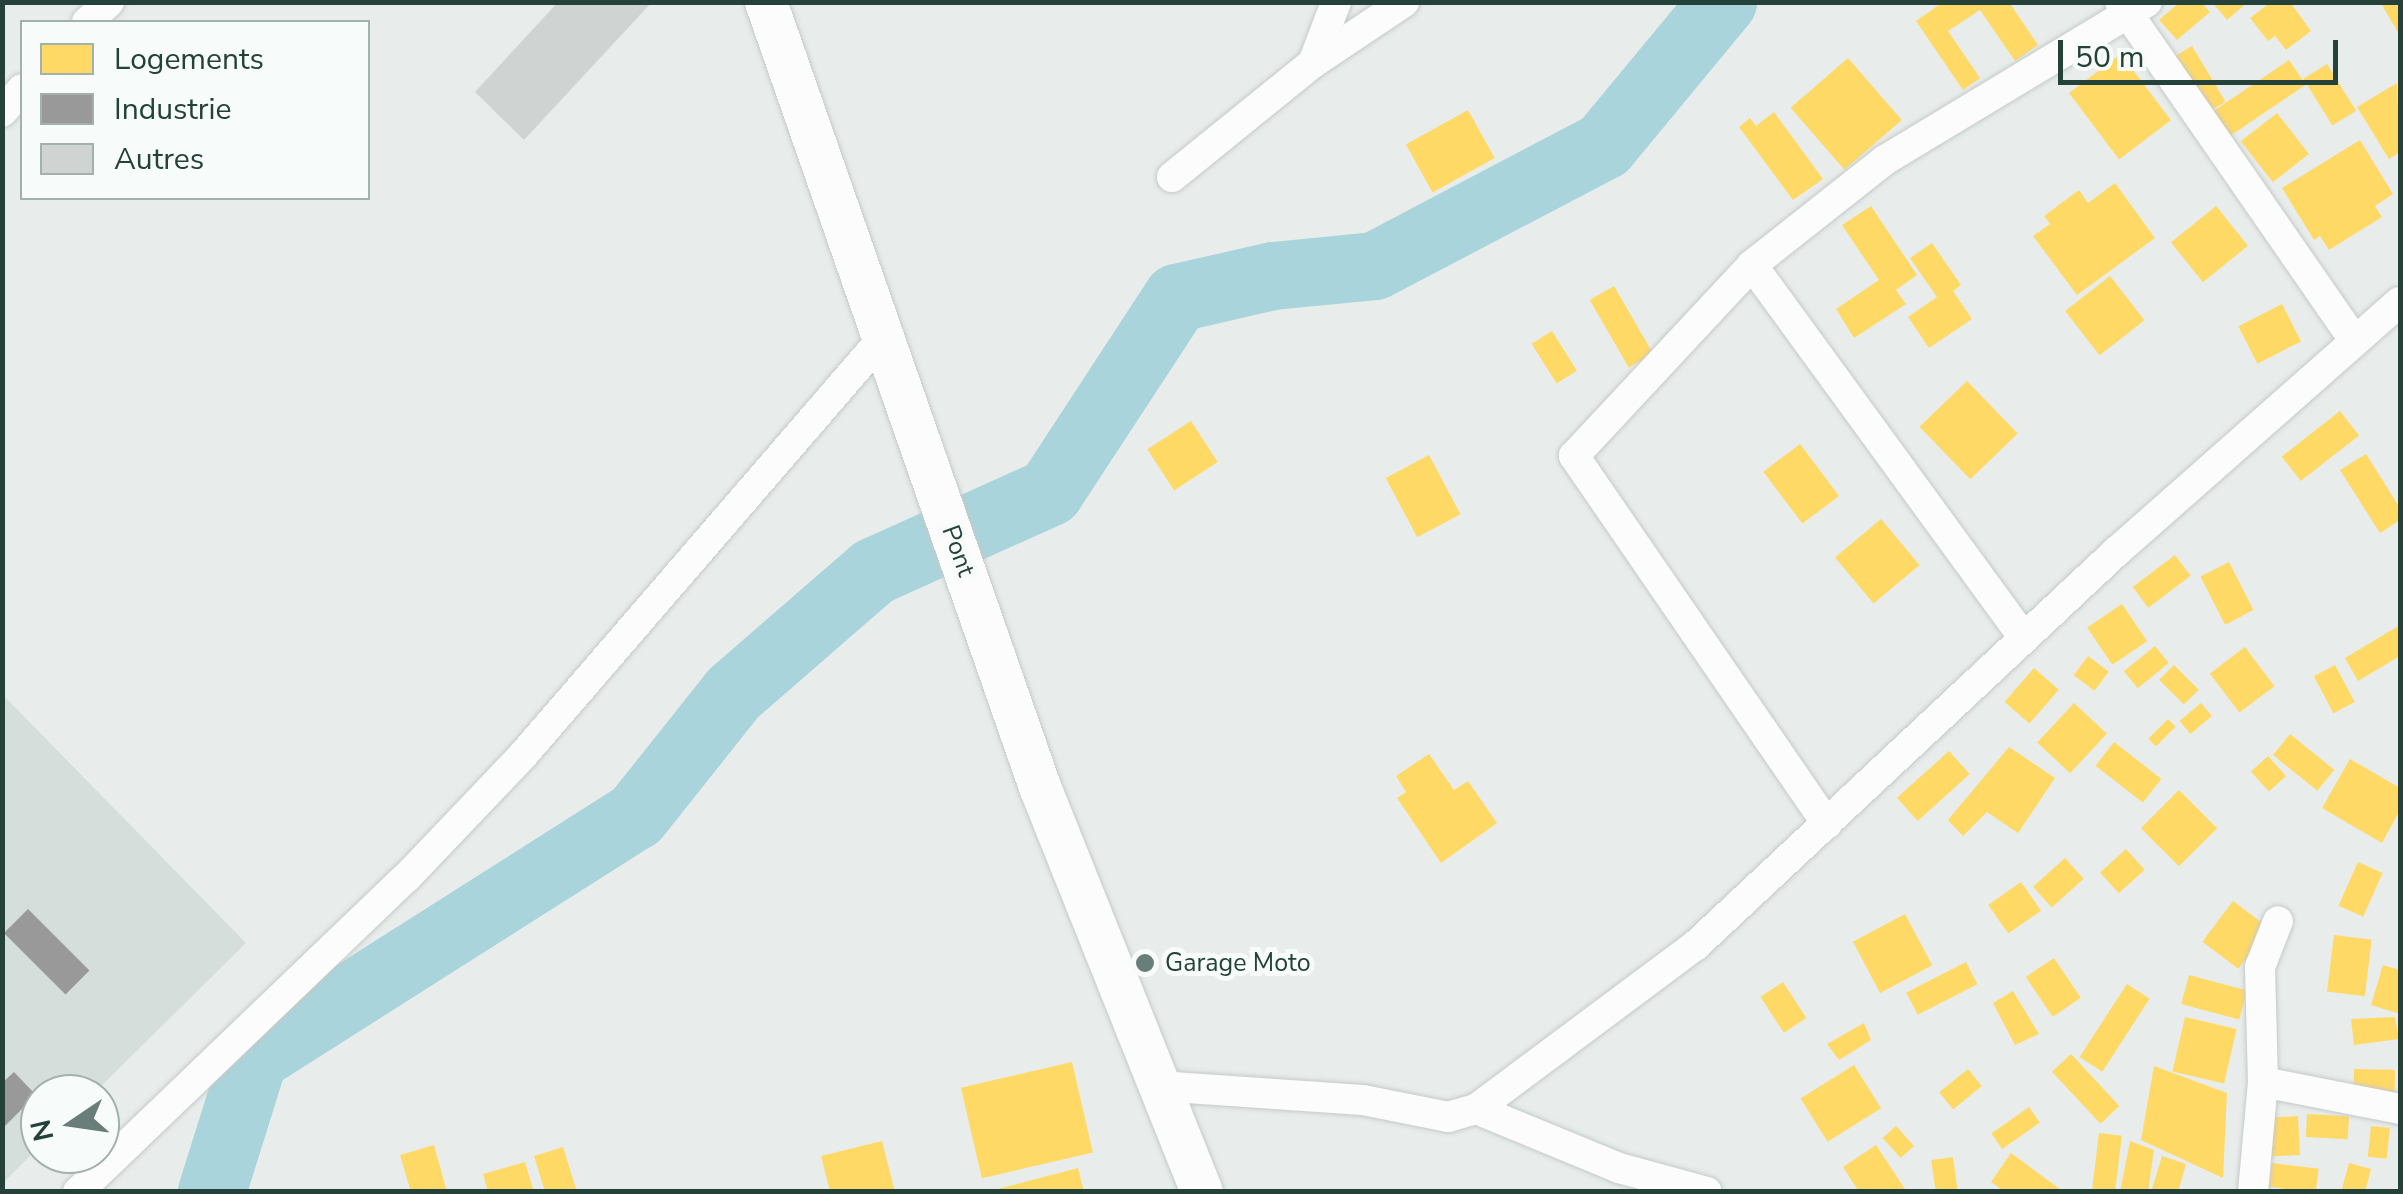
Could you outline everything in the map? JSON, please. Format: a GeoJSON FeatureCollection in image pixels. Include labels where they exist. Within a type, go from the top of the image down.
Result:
{"type":"FeatureCollection","features":[{"type":"Feature","properties":{"kind":"main road","name":"Pont"},"geometry":{"type":"LineString","coordinates":[[766,2],[984,624],[1158,1086],[1202,1192]]}},
{"type":"Feature","properties":{"kind":"street"},"geometry":{"type":"LineString","coordinates":[[89,20],[109,2]]}},
{"type":"Feature","properties":{"kind":"street"},"geometry":{"type":"LineString","coordinates":[[1313,63],[1336,2]]}},
{"type":"Feature","properties":{"kind":"street"},"geometry":{"type":"LineString","coordinates":[[1172,177],[1313,63],[1404,2]]}},
{"type":"Feature","properties":{"kind":"street"},"geometry":{"type":"LineString","coordinates":[[1826,824],[1574,456],[1752,264],[1885,160],[2132,7],[2353,339]]}},
{"type":"Feature","properties":{"kind":"street"},"geometry":{"type":"LineString","coordinates":[[2,112],[20,92]]}},
{"type":"Feature","properties":{"kind":"street"},"geometry":{"type":"LineString","coordinates":[[1752,264],[2024,638]]}},
{"type":"Feature","properties":{"kind":"street"},"geometry":{"type":"LineString","coordinates":[[1158,1086],[1363,1100],[1448,1117],[1476,1110],[1695,946],[2024,638],[2353,339],[2400,302]]}},
{"type":"Feature","properties":{"kind":"street"},"geometry":{"type":"LineString","coordinates":[[78,1192],[406,878],[524,754],[882,339]]}},
{"type":"Feature","properties":{"kind":"street"},"geometry":{"type":"LineString","coordinates":[[2253,1192],[2263,1082],[2260,967],[2278,921]]}},
{"type":"Feature","properties":{"kind":"street"},"geometry":{"type":"LineString","coordinates":[[2263,1082],[2400,1109]]}},
{"type":"Feature","properties":{"kind":"street"},"geometry":{"type":"LineString","coordinates":[[1476,1110],[1619,1180],[1708,1192]]}},
{"type":"Feature","properties":{"kind":"shaded area"},"geometry":{"type":"Polygon","coordinates":[[[3,695],[246,943],[113,1074],[20,1074],[20,1166],[3,1183],[3,695]]]}},
{"type":"Feature","properties":{"kind":"building: Logements"},"geometry":{"type":"Polygon","coordinates":[[[1943,2],[2009,2],[2038,45],[2015,61],[1980,10],[1948,31],[1980,78],[1963,90],[1916,21],[1943,2]]]}},
{"type":"Feature","properties":{"kind":"building: Logements"},"geometry":{"type":"Polygon","coordinates":[[[2180,2],[2201,2],[2210,12],[2177,40],[2159,20],[2180,2]]]}},
{"type":"Feature","properties":{"kind":"building: Logements"},"geometry":{"type":"Polygon","coordinates":[[[2212,2],[2248,2],[2227,20],[2212,2]]]}},
{"type":"Feature","properties":{"kind":"building: Logements"},"geometry":{"type":"Polygon","coordinates":[[[2271,2],[2290,2],[2311,31],[2286,50],[2275,36],[2268,41],[2250,18],[2271,2]]]}},
{"type":"Feature","properties":{"kind":"building: Logements"},"geometry":{"type":"Polygon","coordinates":[[[2400,2],[2400,36],[2382,5],[2400,2]]]}},
{"type":"Feature","properties":{"kind":"building: Logements"},"geometry":{"type":"Polygon","coordinates":[[[2192,46],[2225,102],[2208,112],[2175,56],[2192,46]]]}},
{"type":"Feature","properties":{"kind":"building: Logements"},"geometry":{"type":"Polygon","coordinates":[[[2121,54],[2171,120],[2119,159],[2069,93],[2121,54]]]}},
{"type":"Feature","properties":{"kind":"building: Logements"},"geometry":{"type":"Polygon","coordinates":[[[1848,58],[1902,120],[1844,170],[1791,108],[1848,58]]]}},
{"type":"Feature","properties":{"kind":"building: Logements"},"geometry":{"type":"Polygon","coordinates":[[[2289,60],[2306,85],[2226,139],[2209,114],[2289,60]]]}},
{"type":"Feature","properties":{"kind":"building: Logements"},"geometry":{"type":"Polygon","coordinates":[[[2327,64],[2356,111],[2332,125],[2303,79],[2327,64]]]}},
{"type":"Feature","properties":{"kind":"building: Logements"},"geometry":{"type":"Polygon","coordinates":[[[2397,83],[2400,152],[2389,159],[2357,107],[2397,83]]]}},
{"type":"Feature","properties":{"kind":"building: Logements"},"geometry":{"type":"Polygon","coordinates":[[[1468,110],[1495,158],[1433,193],[1406,144],[1468,110]]]}},
{"type":"Feature","properties":{"kind":"building: Logements"},"geometry":{"type":"Polygon","coordinates":[[[1774,112],[1823,179],[1793,200],[1739,127],[1750,118],[1756,126],[1774,112]]]}},
{"type":"Feature","properties":{"kind":"building: Logements"},"geometry":{"type":"Polygon","coordinates":[[[2277,113],[2309,154],[2273,182],[2241,141],[2277,113]]]}},
{"type":"Feature","properties":{"kind":"building: Logements"},"geometry":{"type":"Polygon","coordinates":[[[2360,140],[2393,194],[2375,206],[2382,217],[2329,250],[2320,236],[2314,240],[2282,188],[2360,140]]]}},
{"type":"Feature","properties":{"kind":"building: Logements"},"geometry":{"type":"Polygon","coordinates":[[[2115,183],[2155,238],[2077,295],[2033,236],[2050,224],[2044,216],[2079,190],[2088,203],[2115,183]]]}},
{"type":"Feature","properties":{"kind":"building: Logements"},"geometry":{"type":"Polygon","coordinates":[[[1871,206],[1917,275],[1896,290],[1906,304],[1854,338],[1836,309],[1879,280],[1842,225],[1871,206]]]}},
{"type":"Feature","properties":{"kind":"building: Logements"},"geometry":{"type":"Polygon","coordinates":[[[2216,206],[2248,246],[2203,282],[2171,243],[2216,206]]]}},
{"type":"Feature","properties":{"kind":"building: Logements"},"geometry":{"type":"Polygon","coordinates":[[[1932,243],[1961,285],[1953,291],[1972,319],[1929,348],[1908,317],[1937,297],[1910,258],[1932,243]]]}},
{"type":"Feature","properties":{"kind":"building: Logements"},"geometry":{"type":"Polygon","coordinates":[[[2110,276],[2144,320],[2100,355],[2065,311],[2110,276]]]}},
{"type":"Feature","properties":{"kind":"building: Logements"},"geometry":{"type":"Polygon","coordinates":[[[1614,286],[1653,354],[1629,368],[1590,300],[1614,286]]]}},
{"type":"Feature","properties":{"kind":"building: Logements"},"geometry":{"type":"Polygon","coordinates":[[[2282,304],[2301,341],[2257,364],[2238,326],[2282,304]]]}},
{"type":"Feature","properties":{"kind":"building: Logements"},"geometry":{"type":"Polygon","coordinates":[[[1552,331],[1577,371],[1557,384],[1532,344],[1552,331]]]}},
{"type":"Feature","properties":{"kind":"building: Logements"},"geometry":{"type":"Polygon","coordinates":[[[1967,381],[2018,434],[1970,479],[1920,427],[1967,381]]]}},
{"type":"Feature","properties":{"kind":"building: Logements"},"geometry":{"type":"Polygon","coordinates":[[[2340,411],[2359,435],[2301,481],[2282,457],[2340,411]]]}},
{"type":"Feature","properties":{"kind":"building: Logements"},"geometry":{"type":"Polygon","coordinates":[[[1191,421],[1218,462],[1174,490],[1147,449],[1191,421]]]}},
{"type":"Feature","properties":{"kind":"building: Logements"},"geometry":{"type":"Polygon","coordinates":[[[1800,444],[1839,496],[1802,524],[1763,472],[1800,444]]]}},
{"type":"Feature","properties":{"kind":"building: Logements"},"geometry":{"type":"Polygon","coordinates":[[[2366,454],[2400,508],[2400,520],[2380,533],[2340,470],[2366,454]]]}},
{"type":"Feature","properties":{"kind":"building: Logements"},"geometry":{"type":"Polygon","coordinates":[[[1429,455],[1460,514],[1417,537],[1386,478],[1429,455]]]}},
{"type":"Feature","properties":{"kind":"building: Logements"},"geometry":{"type":"Polygon","coordinates":[[[1881,519],[1920,565],[1874,604],[1835,558],[1881,519]]]}},
{"type":"Feature","properties":{"kind":"building: Logements"},"geometry":{"type":"Polygon","coordinates":[[[2175,555],[2191,576],[2148,608],[2133,587],[2175,555]]]}},
{"type":"Feature","properties":{"kind":"building: Logements"},"geometry":{"type":"Polygon","coordinates":[[[2229,562],[2254,610],[2225,625],[2200,577],[2229,562]]]}},
{"type":"Feature","properties":{"kind":"building: Logements"},"geometry":{"type":"Polygon","coordinates":[[[2122,604],[2147,641],[2112,665],[2087,627],[2122,604]]]}},
{"type":"Feature","properties":{"kind":"building: Logements"},"geometry":{"type":"Polygon","coordinates":[[[2400,625],[2400,656],[2358,681],[2345,658],[2400,625]]]}},
{"type":"Feature","properties":{"kind":"building: Logements"},"geometry":{"type":"Polygon","coordinates":[[[2155,646],[2169,663],[2138,688],[2124,671],[2155,646]]]}},
{"type":"Feature","properties":{"kind":"building: Logements"},"geometry":{"type":"Polygon","coordinates":[[[2245,647],[2274,686],[2239,713],[2210,673],[2245,647]]]}},
{"type":"Feature","properties":{"kind":"building: Logements"},"geometry":{"type":"Polygon","coordinates":[[[2088,656],[2109,672],[2094,691],[2074,675],[2088,656]]]}},
{"type":"Feature","properties":{"kind":"building: Logements"},"geometry":{"type":"Polygon","coordinates":[[[2174,665],[2199,690],[2184,705],[2159,680],[2174,665]]]}},
{"type":"Feature","properties":{"kind":"building: Logements"},"geometry":{"type":"Polygon","coordinates":[[[2335,665],[2355,702],[2334,713],[2314,676],[2335,665]]]}},
{"type":"Feature","properties":{"kind":"building: Logements"},"geometry":{"type":"Polygon","coordinates":[[[2034,668],[2059,690],[2029,724],[2004,702],[2034,668]]]}},
{"type":"Feature","properties":{"kind":"building: Logements"},"geometry":{"type":"Polygon","coordinates":[[[2074,703],[2107,734],[2070,773],[2037,742],[2074,703]]]}},
{"type":"Feature","properties":{"kind":"building: Logements"},"geometry":{"type":"Polygon","coordinates":[[[2201,703],[2212,716],[2190,734],[2180,721],[2201,703]]]}},
{"type":"Feature","properties":{"kind":"building: Logements"},"geometry":{"type":"Polygon","coordinates":[[[2168,719],[2176,727],[2156,747],[2148,739],[2168,719]]]}},
{"type":"Feature","properties":{"kind":"building: Logements"},"geometry":{"type":"Polygon","coordinates":[[[2290,734],[2334,770],[2317,791],[2273,755],[2290,734]]]}},
{"type":"Feature","properties":{"kind":"building: Logements"},"geometry":{"type":"Polygon","coordinates":[[[2114,742],[2161,779],[2143,803],[2096,766],[2114,742]]]}},
{"type":"Feature","properties":{"kind":"building: Logements"},"geometry":{"type":"Polygon","coordinates":[[[2009,747],[2055,778],[2018,833],[1987,812],[1963,836],[1948,820],[2009,747]]]}},
{"type":"Feature","properties":{"kind":"building: Logements"},"geometry":{"type":"Polygon","coordinates":[[[1949,751],[1970,774],[1918,821],[1897,798],[1949,751]]]}},
{"type":"Feature","properties":{"kind":"building: Logements"},"geometry":{"type":"Polygon","coordinates":[[[1429,754],[1454,790],[1468,781],[1497,823],[1441,863],[1397,798],[1406,792],[1396,776],[1429,754]]]}},
{"type":"Feature","properties":{"kind":"building: Logements"},"geometry":{"type":"Polygon","coordinates":[[[2268,756],[2286,776],[2269,791],[2251,771],[2268,756]]]}},
{"type":"Feature","properties":{"kind":"building: Logements"},"geometry":{"type":"Polygon","coordinates":[[[2350,759],[2400,788],[2400,810],[2382,843],[2322,808],[2350,759]]]}},
{"type":"Feature","properties":{"kind":"building: Logements"},"geometry":{"type":"Polygon","coordinates":[[[2179,790],[2217,828],[2179,866],[2141,828],[2179,790]]]}},
{"type":"Feature","properties":{"kind":"building: Logements"},"geometry":{"type":"Polygon","coordinates":[[[2126,849],[2145,870],[2119,893],[2100,872],[2126,849]]]}},
{"type":"Feature","properties":{"kind":"building: Logements"},"geometry":{"type":"Polygon","coordinates":[[[2065,858],[2084,879],[2052,908],[2033,887],[2065,858]]]}},
{"type":"Feature","properties":{"kind":"building: Logements"},"geometry":{"type":"Polygon","coordinates":[[[2358,862],[2383,873],[2363,917],[2338,906],[2358,862]]]}},
{"type":"Feature","properties":{"kind":"building: Logements"},"geometry":{"type":"Polygon","coordinates":[[[2021,882],[2041,911],[2008,934],[1988,905],[2021,882]]]}},
{"type":"Feature","properties":{"kind":"building: Logements"},"geometry":{"type":"Polygon","coordinates":[[[2233,901],[2269,928],[2238,969],[2202,942],[2233,901]]]}},
{"type":"Feature","properties":{"kind":"building: Logements"},"geometry":{"type":"Polygon","coordinates":[[[1905,914],[1932,965],[1880,993],[1853,942],[1905,914]]]}},
{"type":"Feature","properties":{"kind":"building: Logements"},"geometry":{"type":"Polygon","coordinates":[[[2334,935],[2372,940],[2365,996],[2327,992],[2334,935]]]}},
{"type":"Feature","properties":{"kind":"building: Logements"},"geometry":{"type":"Polygon","coordinates":[[[2054,958],[2081,998],[2053,1017],[2026,977],[2054,958]]]}},
{"type":"Feature","properties":{"kind":"building: Logements"},"geometry":{"type":"Polygon","coordinates":[[[1966,962],[1977,984],[1918,1015],[1906,992],[1966,962]]]}},
{"type":"Feature","properties":{"kind":"building: Logements"},"geometry":{"type":"Polygon","coordinates":[[[2383,965],[2400,970],[2400,1014],[2371,1005],[2383,965]]]}},
{"type":"Feature","properties":{"kind":"building: Logements"},"geometry":{"type":"Polygon","coordinates":[[[2189,975],[2247,991],[2239,1020],[2181,1004],[2189,975]]]}},
{"type":"Feature","properties":{"kind":"building: Logements"},"geometry":{"type":"Polygon","coordinates":[[[1783,982],[1806,1018],[1784,1033],[1760,997],[1783,982]]]}},
{"type":"Feature","properties":{"kind":"building: Logements"},"geometry":{"type":"Polygon","coordinates":[[[2127,984],[2150,999],[2102,1072],[2080,1057],[2127,984]]]}},
{"type":"Feature","properties":{"kind":"building: Logements"},"geometry":{"type":"Polygon","coordinates":[[[2013,991],[2039,1034],[2015,1045],[1993,1003],[2013,991]]]}},
{"type":"Feature","properties":{"kind":"building: Logements"},"geometry":{"type":"Polygon","coordinates":[[[2185,1017],[2237,1029],[2224,1083],[2172,1072],[2185,1017]]]}},
{"type":"Feature","properties":{"kind":"building: Logements"},"geometry":{"type":"Polygon","coordinates":[[[2395,1017],[2399,1039],[2354,1045],[2351,1019],[2395,1017]]]}},
{"type":"Feature","properties":{"kind":"building: Logements"},"geometry":{"type":"Polygon","coordinates":[[[1864,1023],[1871,1040],[1839,1060],[1827,1044],[1864,1023]]]}},
{"type":"Feature","properties":{"kind":"building: Logements"},"geometry":{"type":"Polygon","coordinates":[[[2071,1054],[2119,1106],[2100,1124],[2052,1072],[2071,1054]]]}},
{"type":"Feature","properties":{"kind":"building: Logements"},"geometry":{"type":"Polygon","coordinates":[[[1072,1062],[1093,1153],[982,1178],[961,1088],[1072,1062]]]}},
{"type":"Feature","properties":{"kind":"building: Logements"},"geometry":{"type":"Polygon","coordinates":[[[1854,1065],[1881,1108],[1828,1142],[1801,1098],[1854,1065]]]}},
{"type":"Feature","properties":{"kind":"building: Logements"},"geometry":{"type":"Polygon","coordinates":[[[2154,1066],[2227,1093],[2223,1178],[2141,1140],[2154,1066]]]}},
{"type":"Feature","properties":{"kind":"building: Logements"},"geometry":{"type":"Polygon","coordinates":[[[1968,1069],[1982,1086],[1953,1109],[1939,1092],[1968,1069]]]}},
{"type":"Feature","properties":{"kind":"building: Logements"},"geometry":{"type":"Polygon","coordinates":[[[2354,1069],[2395,1070],[2394,1105],[2353,1104],[2354,1069]]]}},
{"type":"Feature","properties":{"kind":"building: Logements"},"geometry":{"type":"Polygon","coordinates":[[[2029,1107],[2040,1123],[2002,1149],[1991,1133],[2029,1107]]]}},
{"type":"Feature","properties":{"kind":"building: Logements"},"geometry":{"type":"Polygon","coordinates":[[[2307,1114],[2349,1116],[2348,1139],[2306,1137],[2307,1114]]]}},
{"type":"Feature","properties":{"kind":"building: Logements"},"geometry":{"type":"Polygon","coordinates":[[[2298,1116],[2300,1155],[2271,1156],[2269,1118],[2298,1116]]]}},
{"type":"Feature","properties":{"kind":"building: Logements"},"geometry":{"type":"Polygon","coordinates":[[[1896,1126],[1914,1146],[1901,1158],[1883,1138],[1896,1126]]]}},
{"type":"Feature","properties":{"kind":"building: Logements"},"geometry":{"type":"Polygon","coordinates":[[[2371,1126],[2390,1128],[2387,1159],[2368,1157],[2371,1126]]]}},
{"type":"Feature","properties":{"kind":"building: Logements"},"geometry":{"type":"Polygon","coordinates":[[[2099,1133],[2122,1136],[2115,1192],[2092,1192],[2099,1133]]]}},
{"type":"Feature","properties":{"kind":"building: Logements"},"geometry":{"type":"Polygon","coordinates":[[[882,1141],[895,1192],[830,1192],[821,1156],[882,1141]]]}},
{"type":"Feature","properties":{"kind":"building: Logements"},"geometry":{"type":"Polygon","coordinates":[[[2130,1141],[2154,1150],[2148,1192],[2120,1192],[2130,1141]]]}},
{"type":"Feature","properties":{"kind":"building: Logements"},"geometry":{"type":"Polygon","coordinates":[[[434,1145],[447,1192],[411,1192],[400,1155],[434,1145]]]}},
{"type":"Feature","properties":{"kind":"building: Logements"},"geometry":{"type":"Polygon","coordinates":[[[1876,1145],[1907,1192],[1859,1192],[1843,1167],[1876,1145]]]}},
{"type":"Feature","properties":{"kind":"building: Logements"},"geometry":{"type":"Polygon","coordinates":[[[563,1147],[577,1192],[545,1192],[534,1156],[563,1147]]]}},
{"type":"Feature","properties":{"kind":"building: Logements"},"geometry":{"type":"Polygon","coordinates":[[[2011,1153],[2064,1192],[2005,1192],[1991,1182],[2011,1153]]]}},
{"type":"Feature","properties":{"kind":"building: Logements"},"geometry":{"type":"Polygon","coordinates":[[[2162,1156],[2186,1164],[2178,1192],[2151,1192],[2162,1156]]]}},
{"type":"Feature","properties":{"kind":"building: Logements"},"geometry":{"type":"Polygon","coordinates":[[[1953,1157],[1958,1192],[1936,1192],[1931,1160],[1953,1157]]]}},
{"type":"Feature","properties":{"kind":"building: Logements"},"geometry":{"type":"Polygon","coordinates":[[[525,1162],[533,1189],[488,1192],[483,1174],[525,1162]]]}},
{"type":"Feature","properties":{"kind":"building: Logements"},"geometry":{"type":"Polygon","coordinates":[[[2272,1163],[2319,1169],[2316,1192],[2269,1187],[2272,1163]]]}},
{"type":"Feature","properties":{"kind":"building: Logements"},"geometry":{"type":"Polygon","coordinates":[[[2349,1163],[2371,1169],[2365,1192],[2341,1192],[2349,1163]]]}},
{"type":"Feature","properties":{"kind":"building: Logements"},"geometry":{"type":"Polygon","coordinates":[[[1078,1168],[1084,1192],[994,1192],[994,1190],[1078,1168]]]}},
{"type":"Feature","properties":{"kind":"building: Industrie"},"geometry":{"type":"Polygon","coordinates":[[[28,909],[90,971],[65,995],[4,933],[28,909]]]}},
{"type":"Feature","properties":{"kind":"building: Industrie"},"geometry":{"type":"Polygon","coordinates":[[[14,1072],[20,1078],[20,1111],[2,1129],[2,1083],[14,1072]]]}},
{"type":"Feature","properties":{"kind":"building: Autres"},"geometry":{"type":"Polygon","coordinates":[[[558,2],[652,2],[524,140],[475,92],[558,2]]]}},
{"type":"Feature","properties":{"kind":"waterway"},"geometry":{"type":"LineString","coordinates":[[212,1192],[254,1058],[636,816],[734,693],[873,572],[1050,492],[1177,298],[1273,276],[1375,266],[1604,146],[1723,2]]}},
{"type":"Feature","properties":{"kind":"place","name":"Garage Moto"},"geometry":{"type":"Point","coordinates":[1145,963]}}]}
